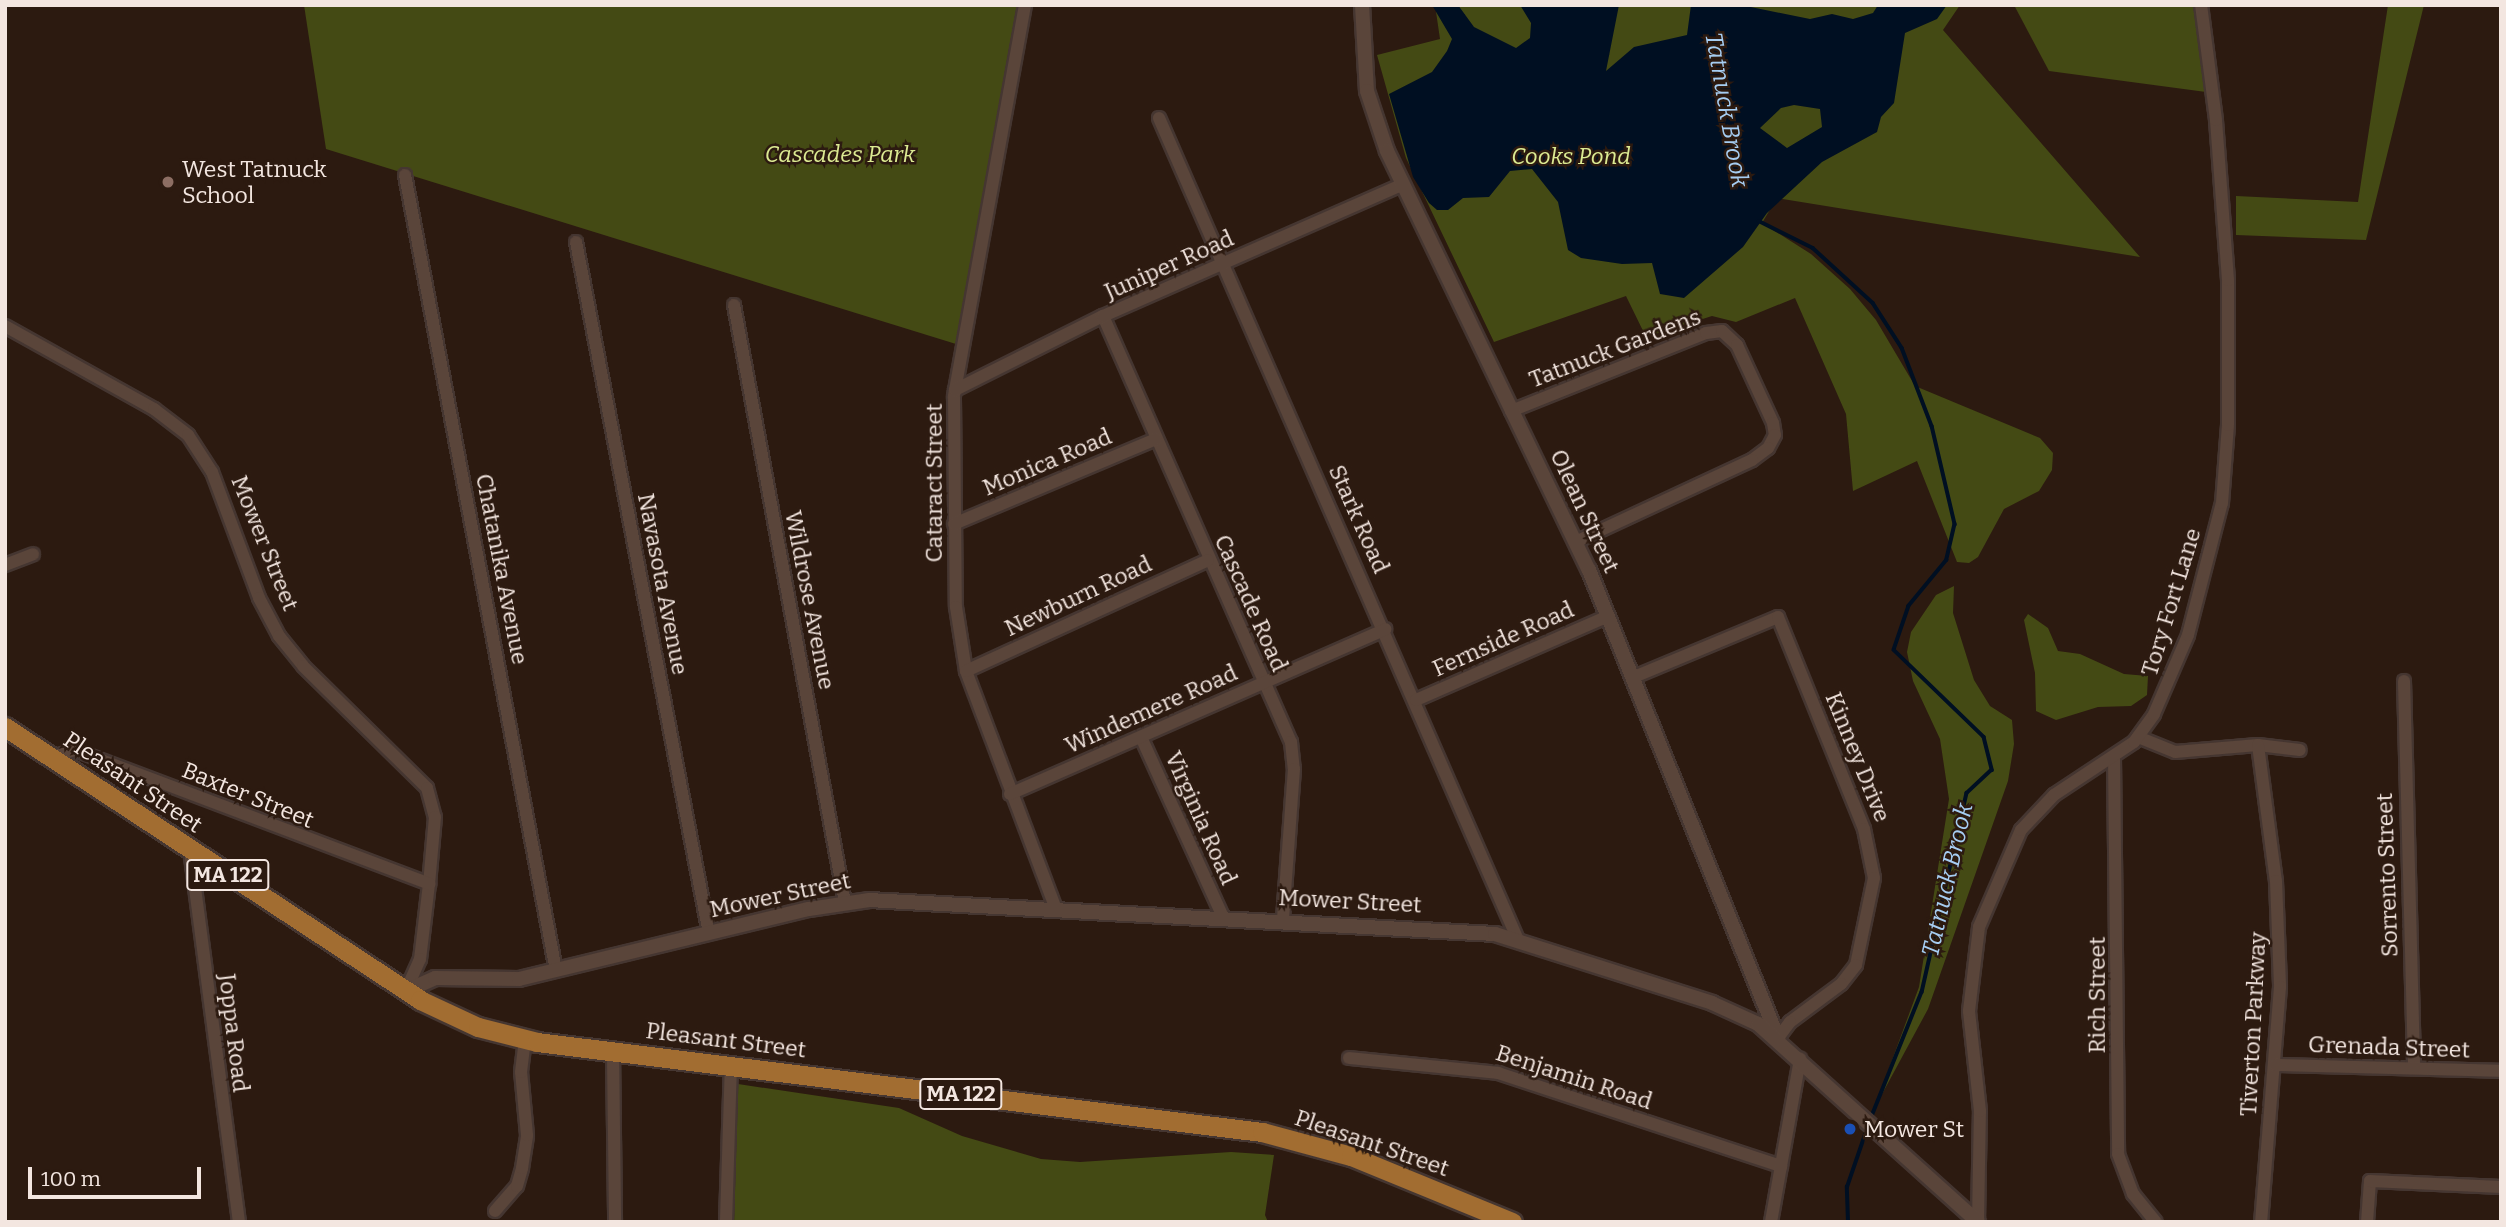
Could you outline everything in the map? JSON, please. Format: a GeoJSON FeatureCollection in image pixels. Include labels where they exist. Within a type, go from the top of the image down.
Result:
{"type":"FeatureCollection","features":[{"type":"Feature","properties":{"kind":"main road","name":"Pleasant Street"},"geometry":{"type":"LineString","coordinates":[[9,735],[53,757],[406,991],[466,1023],[525,1040],[1262,1132],[1351,1156],[1512,1222]]}},
{"type":"Feature","properties":{"kind":"street","name":"Cataract Street"},"geometry":{"type":"LineString","coordinates":[[1025,5],[955,390],[954,524],[958,630],[966,671],[1010,794],[1055,907]]}},
{"type":"Feature","properties":{"kind":"street","name":"Olean Street"},"geometry":{"type":"LineString","coordinates":[[1362,5],[1367,91],[1402,185],[1575,542],[1608,616],[1777,1038]]}},
{"type":"Feature","properties":{"kind":"street","name":"Tory Fort Lane"},"geometry":{"type":"LineString","coordinates":[[1978,1222],[1980,1111],[1969,1011],[1979,927],[2021,830],[2054,795],[2114,757],[2138,737],[2160,703],[2188,635],[2211,553],[2225,466],[2228,280],[2216,120],[2201,5]]}},
{"type":"Feature","properties":{"kind":"street","name":"Stark Road"},"geometry":{"type":"LineString","coordinates":[[1160,118],[1416,700],[1517,938]]}},
{"type":"Feature","properties":{"kind":"street","name":"Chatanika Avenue"},"geometry":{"type":"LineString","coordinates":[[405,175],[556,970]]}},
{"type":"Feature","properties":{"kind":"street","name":"Juniper Road"},"geometry":{"type":"LineString","coordinates":[[955,390],[1103,316],[1402,185]]}},
{"type":"Feature","properties":{"kind":"street","name":"Navasota Avenue"},"geometry":{"type":"LineString","coordinates":[[576,242],[709,933]]}},
{"type":"Feature","properties":{"kind":"street","name":"Wildrose Avenue"},"geometry":{"type":"LineString","coordinates":[[734,305],[845,902]]}},
{"type":"Feature","properties":{"kind":"street","name":"Cascade Road"},"geometry":{"type":"LineString","coordinates":[[1103,316],[1294,756],[1283,920]]}},
{"type":"Feature","properties":{"kind":"street","name":"Mower Street"},"geometry":{"type":"LineString","coordinates":[[5,326],[154,409],[197,446],[279,636],[430,793],[435,817],[420,959],[406,991]]}},
{"type":"Feature","properties":{"kind":"street","name":"Tatnuck Gardens"},"geometry":{"type":"LineString","coordinates":[[1511,411],[1706,333],[1722,331],[1737,345],[1773,423],[1775,435],[1768,448],[1752,460],[1575,542]]}},
{"type":"Feature","properties":{"kind":"street","name":"Monica Road"},"geometry":{"type":"LineString","coordinates":[[954,524],[1156,439]]}},
{"type":"Feature","properties":{"kind":"street"},"geometry":{"type":"LineString","coordinates":[[5,565],[33,554]]}},
{"type":"Feature","properties":{"kind":"street","name":"Newburn Road"},"geometry":{"type":"LineString","coordinates":[[966,671],[1208,560]]}},
{"type":"Feature","properties":{"kind":"street","name":"Fernside Road"},"geometry":{"type":"LineString","coordinates":[[1416,700],[1608,616]]}},
{"type":"Feature","properties":{"kind":"street","name":"Kinney Drive"},"geometry":{"type":"LineString","coordinates":[[1634,677],[1779,617],[1854,804],[1874,871],[1858,960],[1845,980],[1790,1022],[1777,1038]]}},
{"type":"Feature","properties":{"kind":"street","name":"Windemere Road"},"geometry":{"type":"LineString","coordinates":[[1010,794],[1385,629]]}},
{"type":"Feature","properties":{"kind":"street","name":"Sorrento Street"},"geometry":{"type":"LineString","coordinates":[[2404,681],[2414,1068]]}},
{"type":"Feature","properties":{"kind":"street","name":"Virginia Road"},"geometry":{"type":"LineString","coordinates":[[1141,737],[1223,917]]}},
{"type":"Feature","properties":{"kind":"street"},"geometry":{"type":"LineString","coordinates":[[2138,737],[2175,752],[2258,745],[2300,750]]}},
{"type":"Feature","properties":{"kind":"street","name":"Tiverton Parkway"},"geometry":{"type":"LineString","coordinates":[[2258,745],[2280,927],[2275,1065],[2261,1222]]}},
{"type":"Feature","properties":{"kind":"street","name":"Baxter Street"},"geometry":{"type":"LineString","coordinates":[[53,757],[75,750],[273,829],[429,884]]}},
{"type":"Feature","properties":{"kind":"street","name":"Rich Street"},"geometry":{"type":"LineString","coordinates":[[2114,757],[2118,1154],[2133,1194],[2156,1222]]}},
{"type":"Feature","properties":{"kind":"street","name":"Joppa Road"},"geometry":{"type":"LineString","coordinates":[[190,850],[239,1222]]}},
{"type":"Feature","properties":{"kind":"street","name":"Mower Street"},"geometry":{"type":"LineString","coordinates":[[406,991],[435,978],[497,981],[556,970],[845,902],[912,900],[1474,931],[1517,938],[1730,1009],[1777,1038],[1978,1222]]}},
{"type":"Feature","properties":{"kind":"street"},"geometry":{"type":"LineString","coordinates":[[495,1211],[517,1186],[522,1168],[527,1135],[521,1072],[525,1040]]}},
{"type":"Feature","properties":{"kind":"street"},"geometry":{"type":"LineString","coordinates":[[613,1051],[615,1222]]}},
{"type":"Feature","properties":{"kind":"street","name":"Benjamin Road"},"geometry":{"type":"LineString","coordinates":[[1349,1058],[1490,1071],[1781,1166]]}},
{"type":"Feature","properties":{"kind":"street"},"geometry":{"type":"LineString","coordinates":[[1771,1222],[1800,1059]]}},
{"type":"Feature","properties":{"kind":"street","name":"Grenada Street"},"geometry":{"type":"LineString","coordinates":[[2275,1065],[2501,1071]]}},
{"type":"Feature","properties":{"kind":"street"},"geometry":{"type":"LineString","coordinates":[[726,1222],[731,1066]]}},
{"type":"Feature","properties":{"kind":"street"},"geometry":{"type":"LineString","coordinates":[[2367,1222],[2370,1181],[2501,1186]]}},
{"type":"Feature","properties":{"kind":"green space","name":"Cascades Park"},"geometry":{"type":"Polygon","coordinates":[[[304,5],[1017,5],[956,344],[326,149],[304,5]]]}},
{"type":"Feature","properties":{"kind":"green space","name":"Cooks Pond"},"geometry":{"type":"Polygon","coordinates":[[[1435,5],[1960,5],[1943,30],[2140,257],[1777,198],[1762,223],[1811,254],[1850,289],[1876,320],[1915,386],[2040,438],[2053,453],[2052,470],[2039,491],[2004,509],[1978,557],[1969,563],[1957,562],[1917,461],[1853,491],[1846,414],[1795,298],[1736,322],[1712,316],[1646,337],[1626,296],[1494,342],[1406,158],[1377,55],[1440,39],[1435,5]]]}},
{"type":"Feature","properties":{"kind":"green space"},"geometry":{"type":"Polygon","coordinates":[[[2014,5],[2193,5],[2206,92],[2049,71],[2014,5]]]}},
{"type":"Feature","properties":{"kind":"green space"},"geometry":{"type":"Polygon","coordinates":[[[2388,5],[2424,5],[2366,240],[2236,235],[2236,196],[2358,202],[2388,5]]]}},
{"type":"Feature","properties":{"kind":"green space"},"geometry":{"type":"Polygon","coordinates":[[[1954,586],[1953,613],[1974,680],[1990,706],[2012,720],[2014,744],[2008,781],[1928,1009],[1874,1109],[1919,987],[1949,799],[1940,739],[1913,681],[1907,652],[1911,632],[1936,595],[1954,586]]]}},
{"type":"Feature","properties":{"kind":"green space"},"geometry":{"type":"Polygon","coordinates":[[[2028,614],[2048,628],[2058,651],[2080,654],[2124,674],[2148,676],[2147,695],[2131,706],[2098,707],[2056,720],[2036,711],[2035,673],[2024,620],[2028,614]]]}},
{"type":"Feature","properties":{"kind":"green space"},"geometry":{"type":"Polygon","coordinates":[[[738,1084],[899,1108],[962,1136],[1041,1159],[1080,1162],[1231,1152],[1274,1155],[1265,1215],[1268,1222],[734,1222],[738,1084]]]}},
{"type":"Feature","properties":{"kind":"water"},"geometry":{"type":"Polygon","coordinates":[[[1432,5],[1458,5],[1474,27],[1516,48],[1530,38],[1531,23],[1520,5],[1619,5],[1606,71],[1634,47],[1687,35],[1691,5],[1741,5],[1810,19],[1832,14],[1853,19],[1873,13],[1878,5],[1947,5],[1937,19],[1905,33],[1894,103],[1881,117],[1877,132],[1822,162],[1767,213],[1743,247],[1684,298],[1660,294],[1652,263],[1622,264],[1581,258],[1568,250],[1558,202],[1532,169],[1510,171],[1489,197],[1463,198],[1448,210],[1437,210],[1429,203],[1413,177],[1389,94],[1432,72],[1452,39],[1432,5]],[[1794,105],[1781,108],[1760,128],[1787,148],[1822,127],[1820,109],[1794,105]]]}},
{"type":"Feature","properties":{"kind":"waterway","name":"Tatnuck Brook"},"geometry":{"type":"LineString","coordinates":[[1759,221],[1813,248],[1873,303],[1902,348],[1932,426],[1955,524],[1947,560],[1909,606],[1894,650],[1984,737],[1992,770],[1967,793],[1922,992],[1871,1119]]}},
{"type":"Feature","properties":{"kind":"waterway","name":"Tatnuck Brook"},"geometry":{"type":"LineString","coordinates":[[1848,1222],[1847,1187],[1867,1129]]}},
{"type":"Feature","properties":{"kind":"place","name":"West Tatnuck School"},"geometry":{"type":"Point","coordinates":[168,182]}},
{"type":"Feature","properties":{"kind":"place","name":"Mower St"},"geometry":{"type":"Point","coordinates":[1850,1129]}}]}
